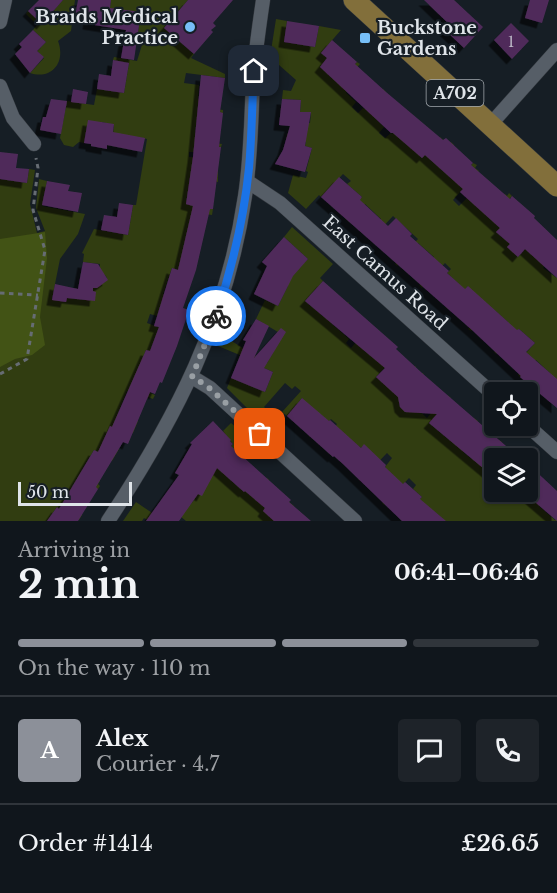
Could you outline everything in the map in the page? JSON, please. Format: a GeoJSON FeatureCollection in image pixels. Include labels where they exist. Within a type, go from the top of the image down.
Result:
{"type":"FeatureCollection","features":[{"type":"Feature","properties":{"kind":"main road","name":"A702"},"geometry":{"type":"LineString","coordinates":[[354,0],[557,186]]}},
{"type":"Feature","properties":{"kind":"street"},"geometry":{"type":"LineString","coordinates":[[0,22],[5,0]]}},
{"type":"Feature","properties":{"kind":"street"},"geometry":{"type":"LineString","coordinates":[[108,521],[147,460],[192,377],[223,294],[238,236],[247,181],[254,75],[263,0]]}},
{"type":"Feature","properties":{"kind":"street"},"geometry":{"type":"LineString","coordinates":[[490,125],[557,50]]}},
{"type":"Feature","properties":{"kind":"street"},"geometry":{"type":"LineString","coordinates":[[0,86],[13,118],[34,144]]}},
{"type":"Feature","properties":{"kind":"street","name":"East Camus Road"},"geometry":{"type":"LineString","coordinates":[[247,181],[280,203],[484,386]]}},
{"type":"Feature","properties":{"kind":"street"},"geometry":{"type":"LineString","coordinates":[[192,377],[215,393],[355,521]]}},
{"type":"Feature","properties":{"kind":"street"},"geometry":{"type":"LineString","coordinates":[[538,435],[557,452]]}},
{"type":"Feature","properties":{"kind":"path"},"geometry":{"type":"LineString","coordinates":[[0,374],[27,359],[45,250],[33,210],[38,168],[34,144]]}},
{"type":"Feature","properties":{"kind":"path"},"geometry":{"type":"LineString","coordinates":[[0,293],[38,295]]}},
{"type":"Feature","properties":{"kind":"green space"},"geometry":{"type":"Polygon","coordinates":[[[63,0],[75,0],[71,31],[58,41],[60,56],[58,62],[55,68],[45,74],[30,73],[44,58],[37,51],[46,42],[33,30],[37,25],[26,14],[28,11],[42,23],[63,0]]]}},
{"type":"Feature","properties":{"kind":"green space"},"geometry":{"type":"Polygon","coordinates":[[[111,0],[188,0],[164,28],[194,54],[191,58],[225,74],[225,78],[186,73],[184,83],[199,85],[198,99],[209,101],[209,108],[223,110],[223,113],[198,110],[195,133],[206,142],[222,144],[221,147],[196,144],[195,152],[189,152],[189,157],[194,157],[193,168],[218,171],[218,182],[190,177],[186,204],[213,209],[212,215],[192,212],[194,275],[172,268],[163,294],[169,296],[162,301],[157,316],[150,314],[147,323],[166,330],[155,338],[150,351],[146,350],[143,357],[168,368],[132,385],[155,395],[153,399],[127,391],[118,413],[138,421],[133,433],[115,424],[106,442],[119,449],[112,461],[94,450],[82,470],[100,481],[98,484],[100,486],[98,489],[79,477],[70,507],[82,515],[79,520],[70,513],[68,516],[57,507],[47,521],[0,521],[0,179],[27,183],[29,169],[35,170],[30,204],[37,233],[45,231],[36,208],[39,179],[47,181],[42,206],[85,214],[78,234],[60,259],[52,299],[66,302],[67,298],[86,300],[87,295],[92,296],[93,288],[97,288],[98,283],[104,283],[107,278],[99,274],[100,264],[83,262],[84,254],[82,253],[94,229],[128,235],[133,205],[136,205],[147,139],[131,136],[128,149],[107,145],[109,134],[113,135],[114,125],[102,122],[101,128],[87,126],[84,143],[79,142],[73,147],[64,145],[60,138],[67,101],[94,105],[97,89],[124,93],[129,63],[113,60],[114,57],[137,61],[145,35],[138,33],[141,13],[118,9],[115,28],[107,27],[111,0]]]}},
{"type":"Feature","properties":{"kind":"green space"},"geometry":{"type":"Polygon","coordinates":[[[276,19],[287,21],[284,42],[315,47],[319,26],[341,30],[321,53],[327,58],[320,67],[338,83],[357,62],[360,64],[348,77],[353,84],[346,93],[356,102],[352,107],[358,113],[363,108],[365,109],[383,89],[386,92],[376,103],[382,110],[375,118],[384,127],[379,133],[385,138],[392,134],[411,113],[422,158],[440,137],[443,140],[439,156],[451,142],[454,145],[436,165],[457,182],[473,163],[477,165],[475,168],[479,171],[453,200],[459,206],[467,198],[487,215],[505,194],[507,196],[509,193],[512,196],[493,218],[502,226],[497,233],[504,239],[510,233],[518,257],[525,249],[541,263],[556,246],[557,252],[543,268],[557,278],[557,386],[545,382],[551,374],[536,360],[520,377],[518,375],[528,363],[522,357],[535,343],[519,329],[496,354],[494,352],[502,342],[508,322],[492,308],[471,331],[468,329],[477,319],[468,286],[448,309],[445,307],[462,287],[447,273],[451,269],[445,263],[422,288],[419,285],[427,276],[434,257],[418,243],[397,266],[395,264],[418,239],[393,216],[378,232],[373,227],[381,219],[365,204],[349,222],[344,217],[362,197],[347,184],[351,181],[343,174],[306,209],[288,193],[293,175],[306,178],[312,148],[305,146],[306,142],[301,144],[286,140],[287,134],[290,135],[299,122],[310,123],[311,113],[300,112],[301,100],[282,99],[283,90],[291,91],[296,80],[270,57],[276,19]]]}},
{"type":"Feature","properties":{"kind":"green space"},"geometry":{"type":"Polygon","coordinates":[[[292,227],[333,264],[320,278],[323,281],[305,301],[323,316],[331,306],[339,312],[349,303],[331,323],[349,339],[346,343],[351,348],[372,324],[359,345],[399,352],[376,377],[393,391],[415,366],[407,377],[413,383],[422,373],[424,374],[399,403],[400,407],[405,411],[414,406],[427,418],[447,395],[451,398],[429,423],[449,440],[474,418],[478,421],[462,438],[464,453],[472,459],[486,444],[492,448],[484,448],[482,466],[484,466],[484,502],[538,502],[538,493],[554,489],[539,506],[557,521],[441,521],[443,519],[435,512],[408,511],[422,497],[413,489],[416,485],[409,478],[384,505],[382,503],[397,487],[385,467],[392,458],[387,453],[360,481],[358,479],[367,469],[364,445],[361,448],[335,427],[337,424],[331,419],[328,422],[326,420],[310,437],[316,427],[302,398],[287,416],[282,412],[301,391],[295,386],[292,389],[285,383],[264,407],[271,413],[262,423],[227,388],[231,378],[265,392],[273,372],[264,368],[264,365],[218,346],[222,335],[267,363],[283,335],[256,319],[265,300],[278,306],[288,286],[284,283],[308,259],[284,237],[292,227]]]}},
{"type":"Feature","properties":{"kind":"green space"},"geometry":{"type":"Polygon","coordinates":[[[45,232],[47,258],[40,317],[45,345],[32,355],[15,359],[0,367],[0,239],[45,232]]]}},
{"type":"Feature","properties":{"kind":"green space"},"geometry":{"type":"Polygon","coordinates":[[[231,423],[254,442],[227,477],[244,492],[253,482],[259,487],[267,478],[269,480],[253,497],[265,508],[282,510],[289,502],[294,506],[280,521],[186,521],[180,516],[194,500],[184,491],[198,486],[233,444],[223,431],[231,423]]]}},
{"type":"Feature","properties":{"kind":"green space"},"geometry":{"type":"Polygon","coordinates":[[[499,440],[502,442],[497,448],[492,448],[499,440]]]}},
{"type":"Feature","properties":{"kind":"green space"},"geometry":{"type":"Polygon","coordinates":[[[136,502],[164,521],[149,521],[144,518],[142,521],[123,521],[136,502]]]}},
{"type":"Feature","properties":{"kind":"building"},"geometry":{"type":"Polygon","coordinates":[[[39,0],[63,0],[42,24],[28,11],[39,0]]]}},
{"type":"Feature","properties":{"kind":"building"},"geometry":{"type":"Polygon","coordinates":[[[78,0],[111,0],[110,8],[141,12],[134,60],[121,58],[126,30],[88,24],[89,18],[75,16],[78,0]]]}},
{"type":"Feature","properties":{"kind":"building","name":"Braids Medical Practice"},"geometry":{"type":"Polygon","coordinates":[[[188,0],[233,0],[213,23],[216,26],[211,30],[213,32],[194,54],[164,28],[188,0]]]}},
{"type":"Feature","properties":{"kind":"building"},"geometry":{"type":"Polygon","coordinates":[[[424,0],[454,0],[483,27],[464,48],[445,30],[450,25],[424,0]]]}},
{"type":"Feature","properties":{"kind":"building"},"geometry":{"type":"Polygon","coordinates":[[[530,0],[549,0],[542,23],[525,18],[530,0]]]}},
{"type":"Feature","properties":{"kind":"building"},"geometry":{"type":"Polygon","coordinates":[[[287,21],[319,26],[315,47],[284,42],[287,21]]]}},
{"type":"Feature","properties":{"kind":"building"},"geometry":{"type":"Polygon","coordinates":[[[511,23],[529,41],[512,59],[494,40],[511,23]]]}},
{"type":"Feature","properties":{"kind":"building"},"geometry":{"type":"Polygon","coordinates":[[[33,30],[46,42],[37,51],[44,57],[30,73],[15,54],[22,47],[19,44],[33,30]]]}},
{"type":"Feature","properties":{"kind":"building"},"geometry":{"type":"Polygon","coordinates":[[[332,40],[386,92],[443,140],[446,138],[473,163],[471,165],[510,199],[512,196],[535,216],[534,218],[557,240],[557,278],[525,249],[518,257],[507,247],[510,244],[496,232],[500,228],[460,192],[463,189],[425,155],[422,158],[391,133],[320,67],[327,58],[321,53],[332,40]]]}},
{"type":"Feature","properties":{"kind":"building"},"geometry":{"type":"Polygon","coordinates":[[[113,60],[129,63],[124,93],[97,89],[99,74],[111,76],[113,60]]]}},
{"type":"Feature","properties":{"kind":"building"},"geometry":{"type":"Polygon","coordinates":[[[201,75],[225,78],[220,112],[223,113],[219,147],[221,147],[213,209],[210,209],[196,270],[183,308],[189,310],[177,346],[162,383],[160,382],[155,394],[150,392],[128,444],[123,442],[78,521],[47,521],[57,507],[59,509],[94,450],[98,452],[110,426],[112,427],[146,350],[150,351],[159,327],[154,326],[172,268],[178,270],[193,206],[186,204],[201,75]]]}},
{"type":"Feature","properties":{"kind":"building"},"geometry":{"type":"Polygon","coordinates":[[[73,89],[88,92],[86,104],[71,102],[73,89]]]}},
{"type":"Feature","properties":{"kind":"building"},"geometry":{"type":"Polygon","coordinates":[[[51,99],[67,101],[61,134],[40,130],[51,99]]]}},
{"type":"Feature","properties":{"kind":"building"},"geometry":{"type":"Polygon","coordinates":[[[282,99],[301,100],[300,112],[311,112],[305,146],[312,148],[305,172],[275,164],[283,150],[290,126],[279,125],[282,99]]]}},
{"type":"Feature","properties":{"kind":"building"},"geometry":{"type":"Polygon","coordinates":[[[88,120],[114,124],[113,132],[145,138],[142,152],[107,145],[107,149],[84,143],[88,120]]]}},
{"type":"Feature","properties":{"kind":"building"},"geometry":{"type":"Polygon","coordinates":[[[0,152],[18,154],[16,168],[29,169],[27,183],[0,179],[0,152]]]}},
{"type":"Feature","properties":{"kind":"building"},"geometry":{"type":"Polygon","coordinates":[[[339,177],[362,197],[360,200],[388,226],[396,218],[412,234],[410,236],[449,271],[447,273],[465,289],[468,286],[535,343],[526,352],[557,379],[557,408],[538,392],[538,382],[526,382],[520,377],[472,330],[321,197],[339,177]]]}},
{"type":"Feature","properties":{"kind":"building"},"geometry":{"type":"Polygon","coordinates":[[[47,181],[70,185],[68,191],[82,193],[78,212],[42,205],[47,181]]]}},
{"type":"Feature","properties":{"kind":"building"},"geometry":{"type":"Polygon","coordinates":[[[119,203],[133,205],[128,235],[101,230],[104,215],[117,217],[119,203]]]}},
{"type":"Feature","properties":{"kind":"building"},"geometry":{"type":"Polygon","coordinates":[[[284,237],[308,259],[293,276],[278,306],[254,294],[267,266],[262,262],[284,237]]]}},
{"type":"Feature","properties":{"kind":"building"},"geometry":{"type":"Polygon","coordinates":[[[83,262],[98,264],[108,280],[97,288],[93,288],[96,292],[95,301],[67,298],[66,302],[52,300],[55,284],[78,289],[83,262]]]}},
{"type":"Feature","properties":{"kind":"building"},"geometry":{"type":"Polygon","coordinates":[[[323,281],[484,427],[484,436],[495,436],[508,448],[484,448],[484,469],[429,423],[437,414],[405,412],[400,407],[398,397],[376,377],[385,368],[305,301],[323,281]]]}},
{"type":"Feature","properties":{"kind":"building"},"geometry":{"type":"Polygon","coordinates":[[[256,319],[269,326],[254,358],[281,328],[286,332],[264,368],[273,372],[265,392],[231,378],[246,341],[243,340],[256,319]]]}},
{"type":"Feature","properties":{"kind":"building"},"geometry":{"type":"Polygon","coordinates":[[[302,398],[361,448],[364,444],[403,484],[405,482],[422,497],[420,499],[446,521],[402,521],[343,464],[287,416],[302,398]]]}},
{"type":"Feature","properties":{"kind":"building"},"geometry":{"type":"Polygon","coordinates":[[[213,421],[231,440],[233,444],[231,446],[311,521],[274,521],[263,511],[265,508],[217,468],[202,496],[198,494],[179,521],[146,521],[179,475],[175,473],[192,444],[190,443],[213,421]]]}},
{"type":"Feature","properties":{"kind":"building"},"geometry":{"type":"Polygon","coordinates":[[[538,473],[557,491],[557,521],[535,502],[538,502],[538,473]]]}},
{"type":"Feature","properties":{"kind":"way so far"},"geometry":{"type":"LineString","coordinates":[[216,316],[192,377],[206,385],[260,434]]}},
{"type":"Feature","properties":{"kind":"place","name":"Braids Medical Practice"},"geometry":{"type":"Point","coordinates":[190,27]}},
{"type":"Feature","properties":{"kind":"place","name":"Buckstone Gardens"},"geometry":{"type":"Point","coordinates":[365,38]}},
{"type":"Feature","properties":{"kind":"route"},"geometry":{"type":"LineString","coordinates":[[216,316],[240,228],[245,197],[252,134],[254,71]]}}]}
